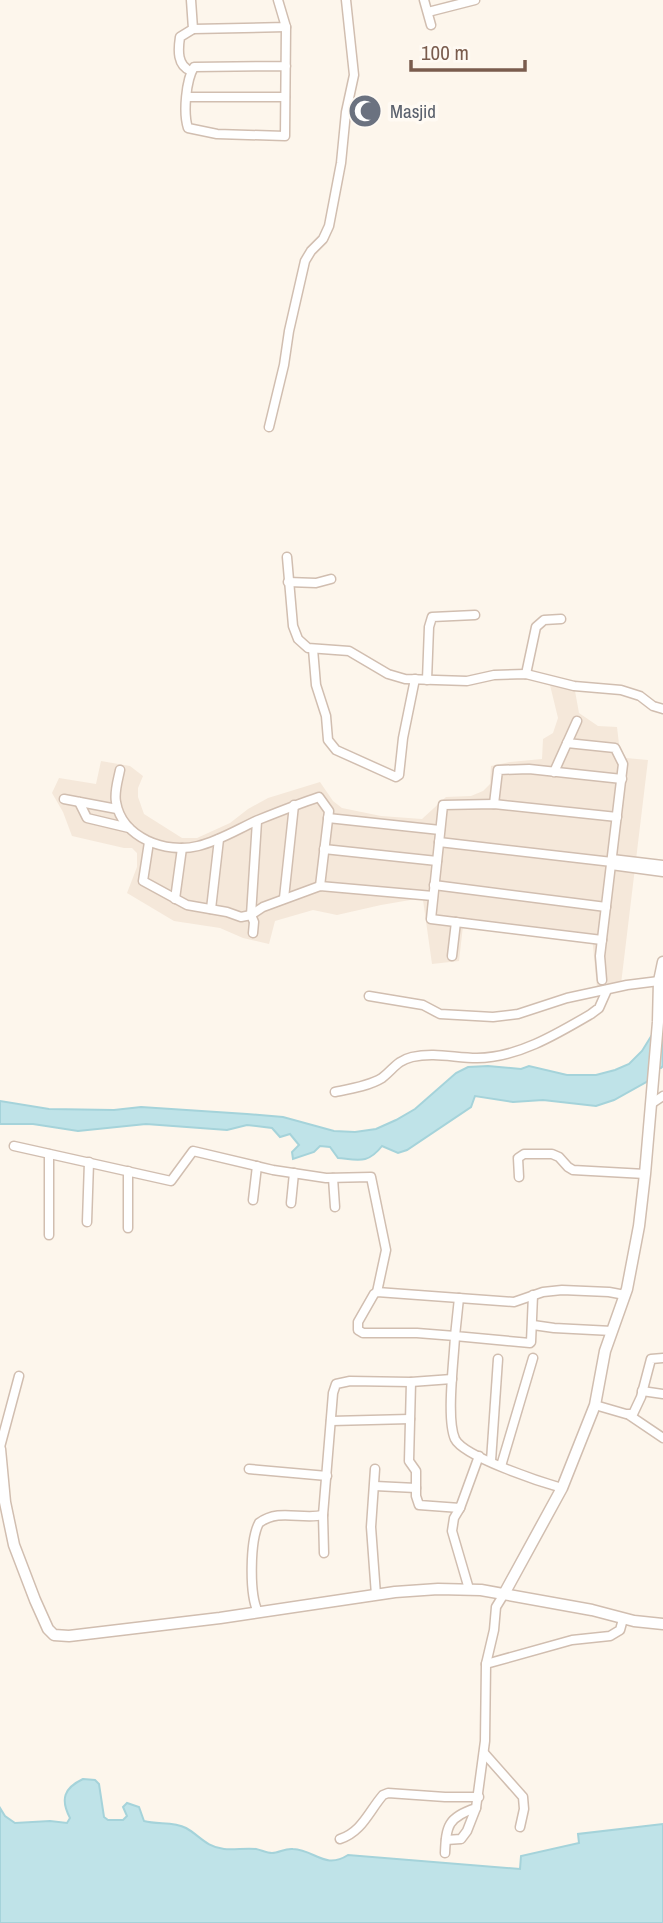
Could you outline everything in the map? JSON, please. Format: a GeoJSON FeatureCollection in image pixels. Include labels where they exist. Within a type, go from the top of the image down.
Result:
{"type":"FeatureCollection","features":[{"type":"Feature","properties":{"kind":"street"},"geometry":{"type":"LineString","coordinates":[[191,0],[193,29]]}},
{"type":"Feature","properties":{"kind":"street"},"geometry":{"type":"LineString","coordinates":[[278,0],[286,27],[286,66],[285,136],[217,134],[188,128],[185,118],[187,97],[194,66],[286,66]]}},
{"type":"Feature","properties":{"kind":"street"},"geometry":{"type":"LineString","coordinates":[[269,427],[303,271],[307,257],[323,239],[329,226],[341,163],[346,112],[354,75],[346,0]]}},
{"type":"Feature","properties":{"kind":"street"},"geometry":{"type":"LineString","coordinates":[[424,0],[431,25]]}},
{"type":"Feature","properties":{"kind":"street"},"geometry":{"type":"LineString","coordinates":[[428,12],[475,0]]}},
{"type":"Feature","properties":{"kind":"street"},"geometry":{"type":"LineString","coordinates":[[191,71],[181,65],[179,46],[180,37],[193,29],[286,27]]}},
{"type":"Feature","properties":{"kind":"street"},"geometry":{"type":"LineString","coordinates":[[187,97],[285,97]]}},
{"type":"Feature","properties":{"kind":"street"},"geometry":{"type":"LineString","coordinates":[[287,557],[295,632],[303,645],[313,649],[349,651],[388,674],[415,680],[467,681],[495,675],[526,674],[574,686],[621,690],[640,696],[653,706],[663,709]]}},
{"type":"Feature","properties":{"kind":"street"},"geometry":{"type":"LineString","coordinates":[[288,582],[316,583],[331,579]]}},
{"type":"Feature","properties":{"kind":"street"},"geometry":{"type":"LineString","coordinates":[[427,680],[429,627],[432,617],[475,615]]}},
{"type":"Feature","properties":{"kind":"street"},"geometry":{"type":"LineString","coordinates":[[526,674],[536,627],[544,620],[561,619]]}},
{"type":"Feature","properties":{"kind":"street"},"geometry":{"type":"LineString","coordinates":[[313,649],[316,684],[326,716],[330,744],[336,750],[396,777],[399,775],[403,738],[415,680]]}},
{"type":"Feature","properties":{"kind":"street"},"geometry":{"type":"LineString","coordinates":[[554,772],[577,721]]}},
{"type":"Feature","properties":{"kind":"street"},"geometry":{"type":"LineString","coordinates":[[567,743],[615,748],[624,764],[600,957],[601,980]]}},
{"type":"Feature","properties":{"kind":"street"},"geometry":{"type":"LineString","coordinates":[[494,804],[498,770],[529,769],[622,779]]}},
{"type":"Feature","properties":{"kind":"street"},"geometry":{"type":"LineString","coordinates":[[120,770],[115,799],[117,809],[129,828]]}},
{"type":"Feature","properties":{"kind":"street"},"geometry":{"type":"LineString","coordinates":[[79,802],[87,818],[129,828],[149,842],[182,848],[196,847],[219,839],[318,796],[329,811],[320,886]]}},
{"type":"Feature","properties":{"kind":"street"},"geometry":{"type":"LineString","coordinates":[[64,799],[117,809]]}},
{"type":"Feature","properties":{"kind":"street"},"geometry":{"type":"LineString","coordinates":[[602,940],[431,919],[443,805],[494,804],[617,817]]}},
{"type":"Feature","properties":{"kind":"street"},"geometry":{"type":"LineString","coordinates":[[284,898],[294,805]]}},
{"type":"Feature","properties":{"kind":"street"},"geometry":{"type":"LineString","coordinates":[[328,818],[440,830]]}},
{"type":"Feature","properties":{"kind":"street"},"geometry":{"type":"LineString","coordinates":[[253,933],[254,922],[250,915],[257,821]]}},
{"type":"Feature","properties":{"kind":"street"},"geometry":{"type":"LineString","coordinates":[[211,909],[219,839]]}},
{"type":"Feature","properties":{"kind":"street"},"geometry":{"type":"LineString","coordinates":[[149,842],[143,881],[187,905],[241,917],[320,886],[433,896]]}},
{"type":"Feature","properties":{"kind":"street"},"geometry":{"type":"LineString","coordinates":[[439,842],[612,862],[663,865]]}},
{"type":"Feature","properties":{"kind":"street"},"geometry":{"type":"LineString","coordinates":[[176,899],[182,848]]}},
{"type":"Feature","properties":{"kind":"street"},"geometry":{"type":"LineString","coordinates":[[324,849],[437,861]]}},
{"type":"Feature","properties":{"kind":"street"},"geometry":{"type":"LineString","coordinates":[[612,862],[663,872]]}},
{"type":"Feature","properties":{"kind":"street"},"geometry":{"type":"LineString","coordinates":[[435,885],[606,906]]}},
{"type":"Feature","properties":{"kind":"street"},"geometry":{"type":"LineString","coordinates":[[452,956],[456,922]]}},
{"type":"Feature","properties":{"kind":"street"},"geometry":{"type":"LineString","coordinates":[[446,1840],[457,1840],[464,1836],[479,1797],[484,1754],[486,1664],[496,1607],[562,1488],[595,1405],[605,1351],[625,1295],[639,1226],[645,1174],[659,981],[663,961]]}},
{"type":"Feature","properties":{"kind":"street"},"geometry":{"type":"LineString","coordinates":[[369,996],[423,1005],[440,1014],[493,1017],[518,1014],[567,998],[659,981]]}},
{"type":"Feature","properties":{"kind":"street"},"geometry":{"type":"LineString","coordinates":[[335,1092],[375,1081],[398,1062],[414,1057],[437,1054],[476,1059],[519,1051],[591,1014],[602,1003],[607,990]]}},
{"type":"Feature","properties":{"kind":"street"},"geometry":{"type":"LineString","coordinates":[[651,1104],[663,1096]]}},
{"type":"Feature","properties":{"kind":"street"},"geometry":{"type":"LineString","coordinates":[[14,1146],[172,1181],[193,1152],[294,1173],[333,1178],[371,1177],[386,1250],[377,1292],[358,1322],[357,1328],[360,1332],[417,1333],[530,1343],[533,1296]]}},
{"type":"Feature","properties":{"kind":"street"},"geometry":{"type":"LineString","coordinates":[[49,1154],[49,1235]]}},
{"type":"Feature","properties":{"kind":"street"},"geometry":{"type":"LineString","coordinates":[[519,1177],[518,1158],[527,1154],[555,1155],[573,1170],[645,1174]]}},
{"type":"Feature","properties":{"kind":"street"},"geometry":{"type":"LineString","coordinates":[[87,1222],[89,1162]]}},
{"type":"Feature","properties":{"kind":"street"},"geometry":{"type":"LineString","coordinates":[[253,1200],[257,1166]]}},
{"type":"Feature","properties":{"kind":"street"},"geometry":{"type":"LineString","coordinates":[[128,1171],[128,1228]]}},
{"type":"Feature","properties":{"kind":"street"},"geometry":{"type":"LineString","coordinates":[[291,1203],[294,1173]]}},
{"type":"Feature","properties":{"kind":"street"},"geometry":{"type":"LineString","coordinates":[[333,1178],[335,1207]]}},
{"type":"Feature","properties":{"kind":"street"},"geometry":{"type":"LineString","coordinates":[[377,1292],[514,1302],[542,1292],[562,1290],[625,1295]]}},
{"type":"Feature","properties":{"kind":"street"},"geometry":{"type":"LineString","coordinates":[[459,1298],[452,1379],[454,1437],[461,1445],[479,1456],[562,1488]]}},
{"type":"Feature","properties":{"kind":"street"},"geometry":{"type":"LineString","coordinates":[[533,1325],[612,1331]]}},
{"type":"Feature","properties":{"kind":"street"},"geometry":{"type":"LineString","coordinates":[[501,1466],[533,1358]]}},
{"type":"Feature","properties":{"kind":"street"},"geometry":{"type":"LineString","coordinates":[[629,1415],[634,1413],[651,1359],[663,1358]]}},
{"type":"Feature","properties":{"kind":"street"},"geometry":{"type":"LineString","coordinates":[[491,1461],[498,1359]]}},
{"type":"Feature","properties":{"kind":"street"},"geometry":{"type":"LineString","coordinates":[[19,1376],[0,1448],[6,1510],[14,1545],[35,1600],[48,1629],[54,1635],[69,1636],[178,1623],[414,1590],[469,1589],[592,1610],[623,1619],[663,1623]]}},
{"type":"Feature","properties":{"kind":"street"},"geometry":{"type":"LineString","coordinates":[[324,1553],[323,1515],[335,1386],[339,1382],[452,1379]]}},
{"type":"Feature","properties":{"kind":"street"},"geometry":{"type":"LineString","coordinates":[[411,1382],[409,1461],[416,1471],[416,1496],[419,1505],[460,1508]]}},
{"type":"Feature","properties":{"kind":"street"},"geometry":{"type":"LineString","coordinates":[[642,1391],[663,1394]]}},
{"type":"Feature","properties":{"kind":"street"},"geometry":{"type":"LineString","coordinates":[[595,1405],[629,1415],[663,1438]]}},
{"type":"Feature","properties":{"kind":"street"},"geometry":{"type":"LineString","coordinates":[[331,1420],[410,1419]]}},
{"type":"Feature","properties":{"kind":"street"},"geometry":{"type":"LineString","coordinates":[[647,1427],[663,1428]]}},
{"type":"Feature","properties":{"kind":"street"},"geometry":{"type":"LineString","coordinates":[[469,1589],[453,1531],[454,1518],[479,1456]]}},
{"type":"Feature","properties":{"kind":"street"},"geometry":{"type":"LineString","coordinates":[[249,1469],[327,1475]]}},
{"type":"Feature","properties":{"kind":"street"},"geometry":{"type":"LineString","coordinates":[[375,1469],[371,1527],[376,1595]]}},
{"type":"Feature","properties":{"kind":"street"},"geometry":{"type":"LineString","coordinates":[[375,1486],[416,1488]]}},
{"type":"Feature","properties":{"kind":"street"},"geometry":{"type":"LineString","coordinates":[[258,1612],[252,1587],[257,1528],[264,1519],[278,1515],[323,1515]]}},
{"type":"Feature","properties":{"kind":"street"},"geometry":{"type":"LineString","coordinates":[[486,1664],[572,1640],[613,1635],[620,1630],[623,1619]]}},
{"type":"Feature","properties":{"kind":"street"},"geometry":{"type":"LineString","coordinates":[[484,1754],[523,1797],[524,1809],[520,1828]]}},
{"type":"Feature","properties":{"kind":"street"},"geometry":{"type":"LineString","coordinates":[[340,1839],[358,1829],[377,1802],[388,1793],[479,1797]]}},
{"type":"Feature","properties":{"kind":"street"},"geometry":{"type":"LineString","coordinates":[[445,1853],[446,1831],[453,1819],[476,1808]]}},
{"type":"Feature","properties":{"kind":"shaded area"},"geometry":{"type":"Polygon","coordinates":[[[550,685],[575,691],[579,713],[598,726],[617,727],[619,744],[626,758],[648,760],[621,984],[597,988],[592,936],[463,926],[459,961],[432,964],[423,900],[416,899],[337,915],[313,910],[275,921],[269,944],[243,938],[220,928],[174,921],[127,893],[137,867],[137,853],[132,848],[72,836],[52,793],[59,778],[96,784],[101,761],[130,766],[143,776],[138,797],[144,814],[182,838],[197,838],[230,823],[268,798],[320,782],[333,801],[342,808],[381,816],[422,819],[446,797],[471,796],[483,791],[490,784],[491,766],[542,759],[543,739],[553,733],[558,718],[550,685]]]}},
{"type":"Feature","properties":{"kind":"water"},"geometry":{"type":"Polygon","coordinates":[[[663,1017],[663,1066],[651,1068],[648,1081],[614,1100],[596,1106],[543,1100],[513,1102],[475,1096],[471,1107],[407,1150],[398,1153],[382,1146],[372,1156],[363,1160],[338,1158],[330,1147],[320,1146],[314,1152],[293,1159],[292,1152],[299,1145],[290,1134],[280,1137],[272,1128],[247,1125],[227,1130],[146,1124],[78,1131],[33,1124],[0,1124],[0,1101],[49,1109],[114,1110],[141,1107],[247,1114],[283,1117],[334,1131],[376,1129],[415,1109],[456,1073],[468,1067],[521,1069],[529,1066],[567,1075],[596,1075],[615,1070],[629,1064],[642,1051],[663,1017]]]}},
{"type":"Feature","properties":{"kind":"water"},"geometry":{"type":"Polygon","coordinates":[[[83,1779],[95,1780],[99,1784],[104,1817],[108,1820],[123,1820],[127,1816],[123,1807],[127,1803],[139,1807],[144,1821],[181,1826],[218,1848],[256,1849],[272,1853],[293,1849],[333,1861],[348,1855],[520,1869],[521,1856],[579,1843],[578,1834],[663,1824],[663,1923],[0,1923],[0,1808],[5,1816],[15,1823],[67,1823],[70,1818],[65,1805],[66,1795],[72,1786],[83,1779]]]}},
{"type":"Feature","properties":{"kind":"place","name":"Masjid"},"geometry":{"type":"Point","coordinates":[365,111]}}]}
